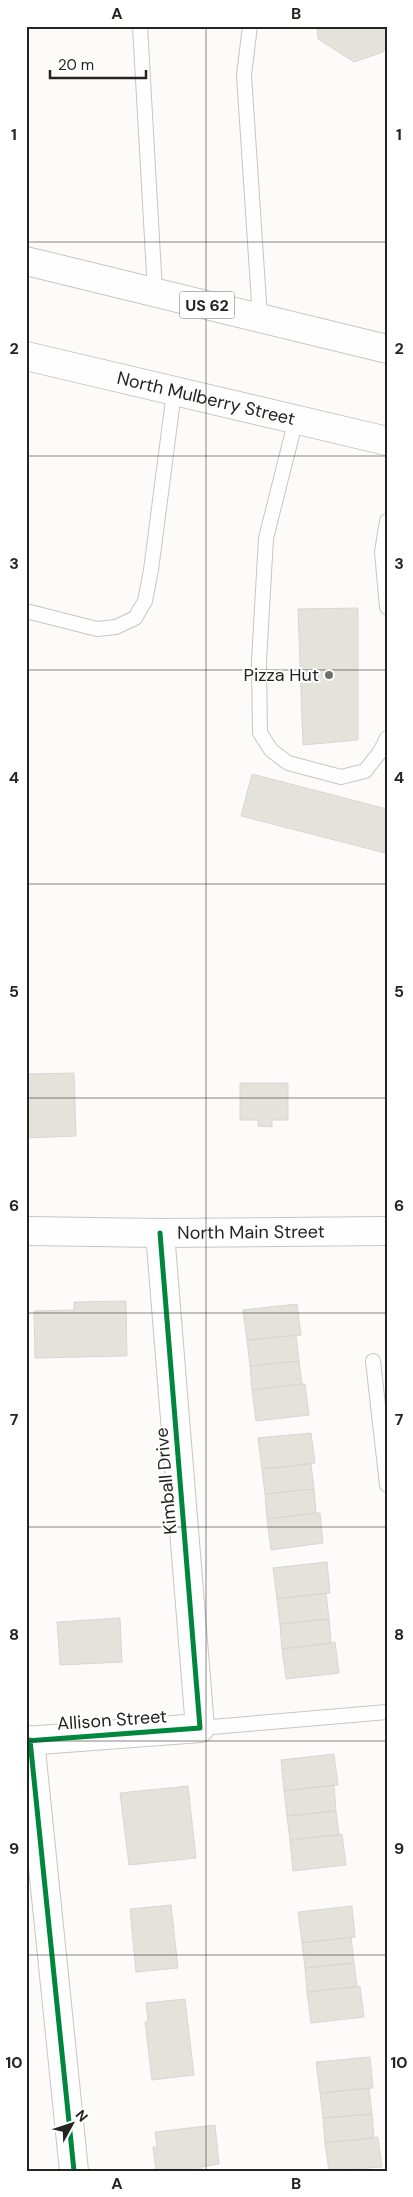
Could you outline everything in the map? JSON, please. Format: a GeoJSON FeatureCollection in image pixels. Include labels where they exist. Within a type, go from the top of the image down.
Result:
{"type":"FeatureCollection","features":[{"type":"Feature","properties":{"kind":"street","name":"US 62"},"geometry":{"type":"LineString","coordinates":[[26,261],[387,349]]}},
{"type":"Feature","properties":{"kind":"street","name":"North Mulberry Street"},"geometry":{"type":"LineString","coordinates":[[26,356],[174,392],[296,418],[387,441]]}},
{"type":"Feature","properties":{"kind":"street","name":"North Main Street"},"geometry":{"type":"LineString","coordinates":[[26,1232],[387,1231]]}},
{"type":"Feature","properties":{"kind":"street","name":"Kimball Drive"},"geometry":{"type":"LineString","coordinates":[[160,1233],[200,1728]]}},
{"type":"Feature","properties":{"kind":"street","name":"Allison Street"},"geometry":{"type":"LineString","coordinates":[[28,1740],[200,1728]]}},
{"type":"Feature","properties":{"kind":"street"},"geometry":{"type":"LineString","coordinates":[[28,1740],[74,2171]]}},
{"type":"Feature","properties":{"kind":"lane"},"geometry":{"type":"LineString","coordinates":[[140,26],[155,292]]}},
{"type":"Feature","properties":{"kind":"lane"},"geometry":{"type":"LineString","coordinates":[[250,26],[244,75],[260,318]]}},
{"type":"Feature","properties":{"kind":"lane"},"geometry":{"type":"LineString","coordinates":[[26,612],[97,629],[116,627],[135,618],[145,601],[151,570],[174,392]]}},
{"type":"Feature","properties":{"kind":"lane"},"geometry":{"type":"LineString","coordinates":[[296,418],[266,538],[259,661],[260,733],[271,750],[288,763],[340,777],[365,771],[380,752],[387,738]]}},
{"type":"Feature","properties":{"kind":"lane"},"geometry":{"type":"LineString","coordinates":[[387,521],[382,552],[387,607]]}},
{"type":"Feature","properties":{"kind":"lane"},"geometry":{"type":"LineString","coordinates":[[373,1362],[387,1485]]}},
{"type":"Feature","properties":{"kind":"lane"},"geometry":{"type":"LineString","coordinates":[[200,1728],[387,1712]]}},
{"type":"Feature","properties":{"kind":"building"},"geometry":{"type":"Polygon","coordinates":[[[317,26],[387,26],[387,45],[383,52],[354,62],[318,39],[317,26]]]}},
{"type":"Feature","properties":{"kind":"building","name":"Pizza Hut"},"geometry":{"type":"Polygon","coordinates":[[[358,608],[358,740],[303,745],[298,609],[358,608]]]}},
{"type":"Feature","properties":{"kind":"building"},"geometry":{"type":"Polygon","coordinates":[[[252,774],[387,809],[387,845],[385,853],[241,816],[252,774]]]}},
{"type":"Feature","properties":{"kind":"building"},"geometry":{"type":"Polygon","coordinates":[[[74,1073],[76,1136],[26,1138],[26,1074],[74,1073]]]}},
{"type":"Feature","properties":{"kind":"building"},"geometry":{"type":"Polygon","coordinates":[[[240,1083],[288,1083],[288,1120],[272,1120],[272,1127],[258,1126],[258,1120],[240,1120],[240,1083]]]}},
{"type":"Feature","properties":{"kind":"building"},"geometry":{"type":"Polygon","coordinates":[[[126,1301],[127,1356],[35,1358],[34,1311],[74,1310],[74,1302],[126,1301]]]}},
{"type":"Feature","properties":{"kind":"building"},"geometry":{"type":"Polygon","coordinates":[[[297,1304],[301,1335],[247,1340],[243,1310],[297,1304]]]}},
{"type":"Feature","properties":{"kind":"building"},"geometry":{"type":"Polygon","coordinates":[[[296,1335],[299,1361],[250,1366],[247,1340],[296,1335]]]}},
{"type":"Feature","properties":{"kind":"building"},"geometry":{"type":"Polygon","coordinates":[[[299,1361],[302,1384],[252,1390],[250,1366],[299,1361]]]}},
{"type":"Feature","properties":{"kind":"building"},"geometry":{"type":"Polygon","coordinates":[[[305,1384],[309,1415],[256,1421],[252,1390],[305,1384]]]}},
{"type":"Feature","properties":{"kind":"building"},"geometry":{"type":"Polygon","coordinates":[[[311,1433],[315,1463],[262,1469],[258,1438],[311,1433]]]}},
{"type":"Feature","properties":{"kind":"building"},"geometry":{"type":"Polygon","coordinates":[[[311,1464],[314,1489],[265,1494],[262,1469],[311,1464]]]}},
{"type":"Feature","properties":{"kind":"building"},"geometry":{"type":"Polygon","coordinates":[[[314,1489],[316,1513],[267,1519],[265,1494],[314,1489]]]}},
{"type":"Feature","properties":{"kind":"building"},"geometry":{"type":"Polygon","coordinates":[[[320,1513],[323,1543],[271,1550],[267,1519],[320,1513]]]}},
{"type":"Feature","properties":{"kind":"building"},"geometry":{"type":"Polygon","coordinates":[[[327,1562],[330,1593],[277,1599],[273,1568],[327,1562]]]}},
{"type":"Feature","properties":{"kind":"building"},"geometry":{"type":"Polygon","coordinates":[[[326,1593],[329,1619],[280,1624],[277,1599],[326,1593]]]}},
{"type":"Feature","properties":{"kind":"building"},"geometry":{"type":"Polygon","coordinates":[[[120,1618],[122,1662],[60,1665],[57,1622],[120,1618]]]}},
{"type":"Feature","properties":{"kind":"building"},"geometry":{"type":"Polygon","coordinates":[[[329,1619],[331,1643],[282,1649],[280,1624],[329,1619]]]}},
{"type":"Feature","properties":{"kind":"building"},"geometry":{"type":"Polygon","coordinates":[[[335,1642],[339,1673],[286,1679],[282,1649],[335,1642]]]}},
{"type":"Feature","properties":{"kind":"building"},"geometry":{"type":"Polygon","coordinates":[[[334,1754],[338,1785],[284,1791],[281,1760],[334,1754]]]}},
{"type":"Feature","properties":{"kind":"building"},"geometry":{"type":"Polygon","coordinates":[[[334,1785],[336,1811],[287,1816],[284,1791],[334,1785]]]}},
{"type":"Feature","properties":{"kind":"building"},"geometry":{"type":"Polygon","coordinates":[[[188,1786],[196,1858],[129,1865],[120,1793],[188,1786]]]}},
{"type":"Feature","properties":{"kind":"building"},"geometry":{"type":"Polygon","coordinates":[[[336,1811],[339,1835],[290,1840],[287,1816],[336,1811]]]}},
{"type":"Feature","properties":{"kind":"building"},"geometry":{"type":"Polygon","coordinates":[[[342,1834],[346,1865],[293,1871],[290,1840],[342,1834]]]}},
{"type":"Feature","properties":{"kind":"building"},"geometry":{"type":"Polygon","coordinates":[[[171,1905],[178,1968],[136,1972],[130,1909],[171,1905]]]}},
{"type":"Feature","properties":{"kind":"building"},"geometry":{"type":"Polygon","coordinates":[[[352,1906],[355,1937],[302,1943],[298,1912],[352,1906]]]}},
{"type":"Feature","properties":{"kind":"building"},"geometry":{"type":"Polygon","coordinates":[[[351,1937],[354,1963],[305,1968],[302,1943],[351,1937]]]}},
{"type":"Feature","properties":{"kind":"building"},"geometry":{"type":"Polygon","coordinates":[[[354,1963],[357,1987],[307,1992],[305,1968],[354,1963]]]}},
{"type":"Feature","properties":{"kind":"building"},"geometry":{"type":"Polygon","coordinates":[[[360,1986],[364,2017],[311,2023],[307,1992],[360,1986]]]}},
{"type":"Feature","properties":{"kind":"building"},"geometry":{"type":"Polygon","coordinates":[[[185,1999],[194,2075],[152,2080],[145,2022],[148,2021],[146,2003],[185,1999]]]}},
{"type":"Feature","properties":{"kind":"building"},"geometry":{"type":"Polygon","coordinates":[[[370,2057],[373,2088],[320,2093],[316,2062],[370,2057]]]}},
{"type":"Feature","properties":{"kind":"building"},"geometry":{"type":"Polygon","coordinates":[[[369,2088],[372,2114],[323,2118],[320,2093],[369,2088]]]}},
{"type":"Feature","properties":{"kind":"building"},"geometry":{"type":"Polygon","coordinates":[[[372,2114],[374,2138],[325,2143],[323,2118],[372,2114]]]}},
{"type":"Feature","properties":{"kind":"building"},"geometry":{"type":"Polygon","coordinates":[[[215,2125],[219,2164],[201,2167],[201,2171],[156,2171],[153,2147],[157,2147],[155,2132],[215,2125]]]}},
{"type":"Feature","properties":{"kind":"building"},"geometry":{"type":"Polygon","coordinates":[[[378,2137],[382,2167],[329,2171],[325,2143],[378,2137]]]}},
{"type":"Feature","properties":{"kind":"cycle path"},"geometry":{"type":"LineString","coordinates":[[26,1741],[200,1728],[160,1233]]}},
{"type":"Feature","properties":{"kind":"cycle path"},"geometry":{"type":"LineString","coordinates":[[30,1740],[74,2171]]}},
{"type":"Feature","properties":{"kind":"place","name":"Pizza Hut"},"geometry":{"type":"Point","coordinates":[329,675]}}]}
